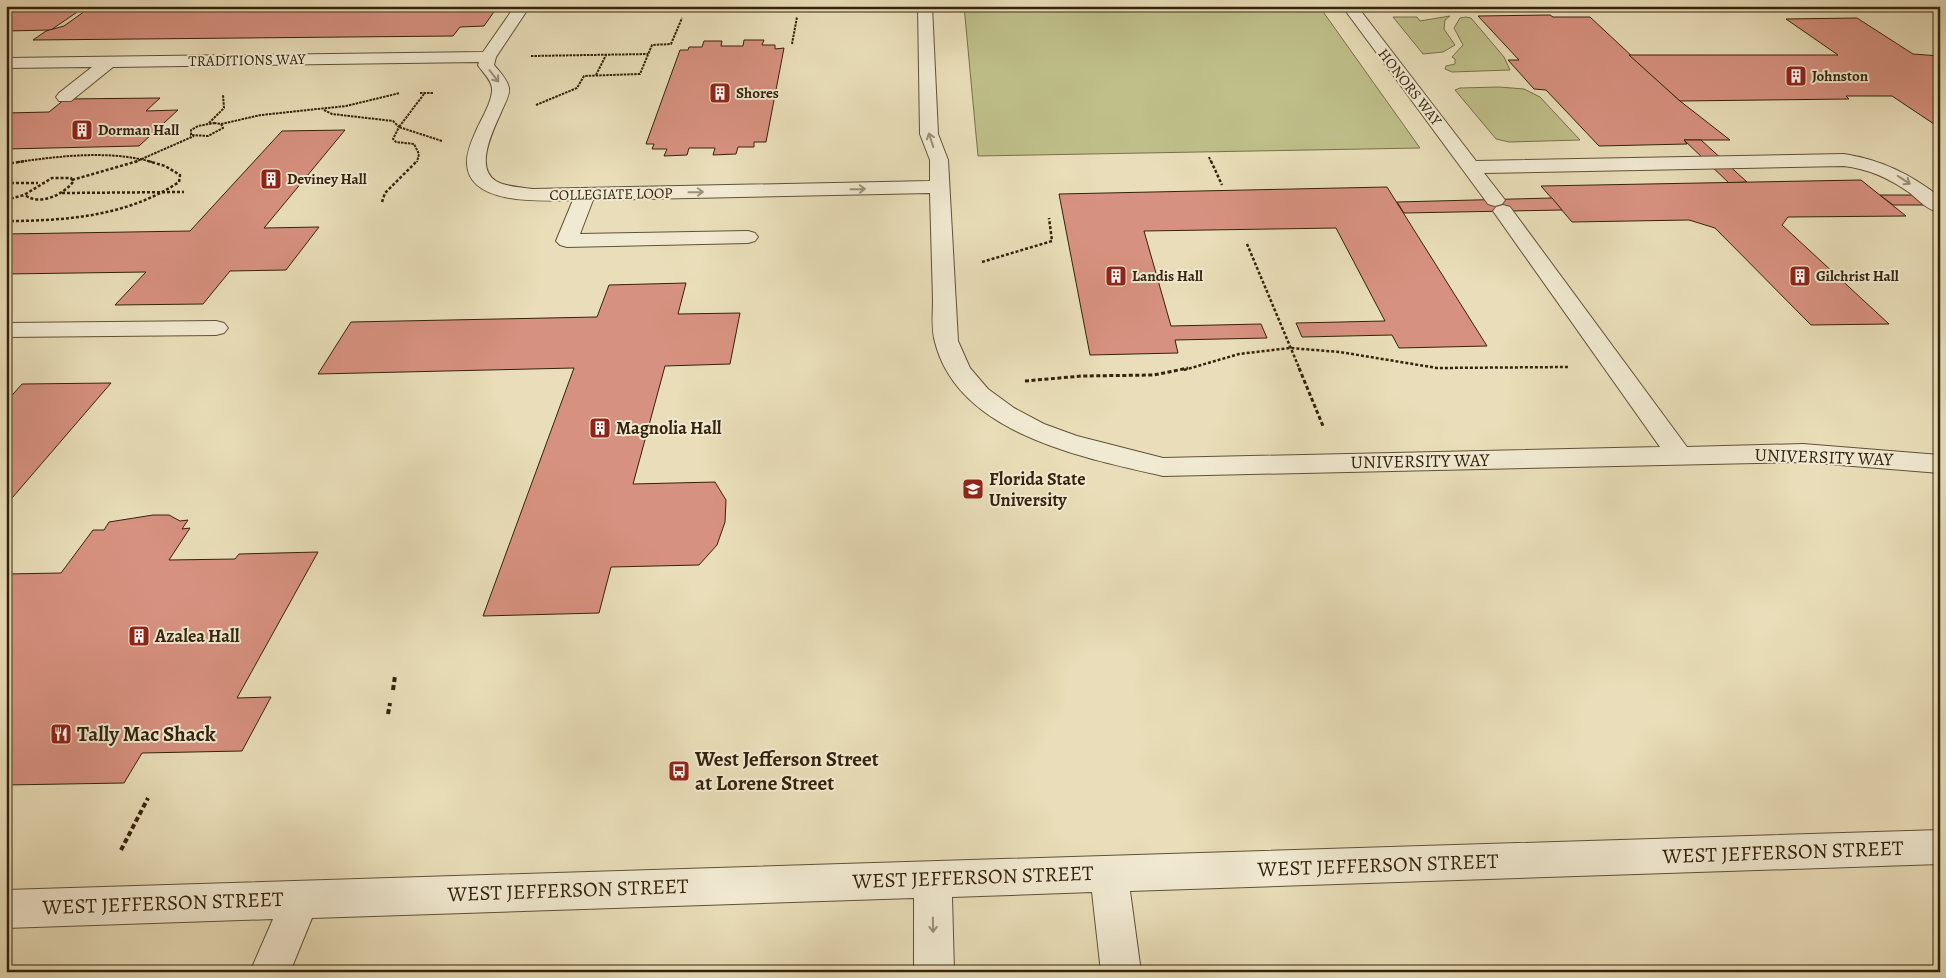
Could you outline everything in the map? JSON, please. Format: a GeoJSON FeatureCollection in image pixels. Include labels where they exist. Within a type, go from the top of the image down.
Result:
{"type":"FeatureCollection","features":[{"type":"Feature","properties":{"kind":"street"},"geometry":{"type":"LineString","coordinates":[[488,57],[523,6]]}},
{"type":"Feature","properties":{"kind":"street"},"geometry":{"type":"LineString","coordinates":[[925,6],[929,134],[939,160],[940,187]]}},
{"type":"Feature","properties":{"kind":"street","name":"HONORS WAY"},"geometry":{"type":"LineString","coordinates":[[1349,6],[1472,167],[1679,455]]}},
{"type":"Feature","properties":{"kind":"street"},"geometry":{"type":"LineString","coordinates":[[409,58],[423,41]]}},
{"type":"Feature","properties":{"kind":"street"},"geometry":{"type":"LineString","coordinates":[[55,62],[77,46]]}},
{"type":"Feature","properties":{"kind":"street","name":"TRADITIONS WAY"},"geometry":{"type":"LineString","coordinates":[[6,62],[488,57]]}},
{"type":"Feature","properties":{"kind":"street","name":"COLLEGIATE LOOP"},"geometry":{"type":"LineString","coordinates":[[488,57],[486,65],[501,86],[475,163],[479,177],[491,187],[507,193],[585,194],[940,187]]}},
{"type":"Feature","properties":{"kind":"street"},"geometry":{"type":"LineString","coordinates":[[65,97],[110,61]]}},
{"type":"Feature","properties":{"kind":"street"},"geometry":{"type":"LineString","coordinates":[[1472,167],[1825,160],[1863,162],[1889,170],[1940,207]]}},
{"type":"Feature","properties":{"kind":"street","name":"UNIVERSITY WAY"},"geometry":{"type":"LineString","coordinates":[[940,187],[946,341],[954,364],[974,389],[1021,424],[1099,453],[1163,466],[1803,453],[1940,464]]}},
{"type":"Feature","properties":{"kind":"street"},"geometry":{"type":"LineString","coordinates":[[585,194],[567,241],[748,237]]}},
{"type":"Feature","properties":{"kind":"street"},"geometry":{"type":"LineString","coordinates":[[6,330],[216,328]]}},
{"type":"Feature","properties":{"kind":"street","name":"WEST JEFFERSON STREET"},"geometry":{"type":"LineString","coordinates":[[6,909],[301,898],[1940,847]]}},
{"type":"Feature","properties":{"kind":"street"},"geometry":{"type":"LineString","coordinates":[[1109,873],[1121,972]]}},
{"type":"Feature","properties":{"kind":"street"},"geometry":{"type":"LineString","coordinates":[[933,878],[934,972]]}},
{"type":"Feature","properties":{"kind":"street"},"geometry":{"type":"LineString","coordinates":[[270,972],[301,898]]}},
{"type":"Feature","properties":{"kind":"path"},"geometry":{"type":"LineString","coordinates":[[529,107],[577,88],[584,76],[640,74],[652,45],[671,44],[682,18]]}},
{"type":"Feature","properties":{"kind":"path"},"geometry":{"type":"LineString","coordinates":[[792,44],[797,18]]}},
{"type":"Feature","properties":{"kind":"path"},"geometry":{"type":"LineString","coordinates":[[529,56],[648,54]]}},
{"type":"Feature","properties":{"kind":"path"},"geometry":{"type":"LineString","coordinates":[[596,75],[606,55]]}},
{"type":"Feature","properties":{"kind":"path"},"geometry":{"type":"LineString","coordinates":[[194,136],[191,135],[191,130],[208,124],[221,124],[236,119],[267,114],[346,107],[408,91]]}},
{"type":"Feature","properties":{"kind":"path"},"geometry":{"type":"LineString","coordinates":[[416,94],[438,92]]}},
{"type":"Feature","properties":{"kind":"path"},"geometry":{"type":"LineString","coordinates":[[208,124],[224,111],[226,100],[223,93]]}},
{"type":"Feature","properties":{"kind":"path"},"geometry":{"type":"LineString","coordinates":[[382,202],[385,193],[416,164],[419,158],[418,149],[414,144],[402,144],[394,139],[399,128],[425,94]]}},
{"type":"Feature","properties":{"kind":"path"},"geometry":{"type":"LineString","coordinates":[[323,110],[332,114],[393,121],[399,128],[449,144]]}},
{"type":"Feature","properties":{"kind":"path"},"geometry":{"type":"LineString","coordinates":[[6,183],[38,183],[64,176],[72,180],[108,172],[194,136],[213,134],[221,130],[221,124]]}},
{"type":"Feature","properties":{"kind":"path"},"geometry":{"type":"LineString","coordinates":[[6,164],[58,157],[92,156],[140,160],[173,169],[180,175],[179,182],[167,192],[125,207],[96,214],[59,219],[6,221]]}},
{"type":"Feature","properties":{"kind":"path"},"geometry":{"type":"LineString","coordinates":[[1209,157],[1222,185]]}},
{"type":"Feature","properties":{"kind":"path"},"geometry":{"type":"LineString","coordinates":[[62,193],[70,187],[72,180]]}},
{"type":"Feature","properties":{"kind":"path"},"geometry":{"type":"LineString","coordinates":[[6,200],[25,194],[38,183]]}},
{"type":"Feature","properties":{"kind":"path"},"geometry":{"type":"LineString","coordinates":[[25,194],[29,198],[39,200],[62,193],[184,192]]}},
{"type":"Feature","properties":{"kind":"path"},"geometry":{"type":"LineString","coordinates":[[979,263],[1052,241],[1049,218]]}},
{"type":"Feature","properties":{"kind":"path"},"geometry":{"type":"LineString","coordinates":[[1247,244],[1326,434]]}},
{"type":"Feature","properties":{"kind":"path"},"geometry":{"type":"LineString","coordinates":[[1019,382],[1082,376],[1154,375],[1176,372],[1239,354],[1290,348],[1340,352],[1437,368],[1578,367]]}},
{"type":"Feature","properties":{"kind":"path"},"geometry":{"type":"LineString","coordinates":[[392,690],[395,676]]}},
{"type":"Feature","properties":{"kind":"path"},"geometry":{"type":"LineString","coordinates":[[388,714],[390,703]]}},
{"type":"Feature","properties":{"kind":"path"},"geometry":{"type":"LineString","coordinates":[[121,850],[148,798]]}},
{"type":"Feature","properties":{"kind":"green space"},"geometry":{"type":"Polygon","coordinates":[[[964,6],[1319,6],[1420,148],[978,156],[964,6]]]}},
{"type":"Feature","properties":{"kind":"green space"},"geometry":{"type":"Polygon","coordinates":[[[1450,16],[1445,20],[1444,29],[1455,45],[1443,52],[1423,54],[1393,17],[1417,17],[1420,21],[1450,16]]]}},
{"type":"Feature","properties":{"kind":"green space"},"geometry":{"type":"Polygon","coordinates":[[[1460,18],[1471,18],[1504,57],[1510,70],[1452,72],[1445,69],[1446,66],[1455,64],[1455,59],[1452,57],[1463,45],[1454,28],[1460,18]]]}},
{"type":"Feature","properties":{"kind":"green space"},"geometry":{"type":"Polygon","coordinates":[[[1499,87],[1524,89],[1540,97],[1580,140],[1509,142],[1496,139],[1455,90],[1460,88],[1499,87]]]}},
{"type":"Feature","properties":{"kind":"building"},"geometry":{"type":"Polygon","coordinates":[[[6,6],[24,6],[17,11],[80,10],[51,30],[6,31],[6,6]]]}},
{"type":"Feature","properties":{"kind":"building"},"geometry":{"type":"Polygon","coordinates":[[[92,6],[498,6],[484,26],[460,27],[453,36],[33,40],[46,31],[64,26],[92,6]]]}},
{"type":"Feature","properties":{"kind":"building"},"geometry":{"type":"Polygon","coordinates":[[[792,6],[862,6],[862,10],[791,11],[792,6]]]}},
{"type":"Feature","properties":{"kind":"building"},"geometry":{"type":"Polygon","coordinates":[[[1550,15],[1553,17],[1590,17],[1680,101],[1730,140],[1684,140],[1687,144],[1599,146],[1546,90],[1534,89],[1508,60],[1519,60],[1478,16],[1550,15]]]}},
{"type":"Feature","properties":{"kind":"building","name":"Johnston"},"geometry":{"type":"Polygon","coordinates":[[[1857,18],[1913,54],[1940,56],[1940,128],[1892,96],[1846,96],[1849,99],[1680,101],[1629,55],[1838,55],[1786,19],[1857,18]]]}},
{"type":"Feature","properties":{"kind":"building","name":"Shores"},"geometry":{"type":"Polygon","coordinates":[[[744,40],[764,40],[762,45],[775,45],[775,49],[784,48],[766,142],[754,142],[754,147],[738,147],[736,154],[713,155],[715,148],[689,148],[687,155],[664,156],[667,149],[652,149],[654,144],[646,144],[680,50],[688,50],[689,47],[702,47],[704,41],[722,41],[721,46],[743,46],[744,40]]]}},
{"type":"Feature","properties":{"kind":"building","name":"Dorman Hall"},"geometry":{"type":"Polygon","coordinates":[[[160,98],[146,111],[178,110],[139,146],[6,149],[6,113],[49,112],[65,99],[160,98]]]}},
{"type":"Feature","properties":{"kind":"building","name":"Deviney Hall"},"geometry":{"type":"Polygon","coordinates":[[[345,130],[264,228],[319,227],[286,270],[230,271],[203,304],[115,305],[146,272],[6,274],[6,234],[190,231],[282,131],[345,130]]]}},
{"type":"Feature","properties":{"kind":"building"},"geometry":{"type":"Polygon","coordinates":[[[1684,140],[1701,140],[1747,182],[1729,183],[1684,140]]]}},
{"type":"Feature","properties":{"kind":"building","name":"Gilchrist Hall"},"geometry":{"type":"Polygon","coordinates":[[[1861,180],[1906,216],[1788,217],[1782,225],[1889,324],[1811,325],[1715,228],[1689,220],[1572,222],[1541,186],[1861,180]]]}},
{"type":"Feature","properties":{"kind":"building","name":"Landis Hall"},"geometry":{"type":"Polygon","coordinates":[[[1387,187],[1487,346],[1399,348],[1392,335],[1302,337],[1296,323],[1385,321],[1336,228],[1144,231],[1171,326],[1261,324],[1267,338],[1175,340],[1178,353],[1090,355],[1059,194],[1387,187]]]}},
{"type":"Feature","properties":{"kind":"building"},"geometry":{"type":"Polygon","coordinates":[[[1880,195],[1940,195],[1940,205],[1893,205],[1880,195]]]}},
{"type":"Feature","properties":{"kind":"building"},"geometry":{"type":"Polygon","coordinates":[[[1552,198],[1562,210],[1404,213],[1397,202],[1552,198]]]}},
{"type":"Feature","properties":{"kind":"building","name":"Magnolia Hall"},"geometry":{"type":"Polygon","coordinates":[[[686,283],[678,314],[740,313],[730,364],[665,366],[633,484],[715,482],[726,500],[725,522],[717,545],[699,565],[611,567],[599,613],[483,616],[574,368],[318,374],[351,322],[597,317],[609,285],[686,283]]]}},
{"type":"Feature","properties":{"kind":"building"},"geometry":{"type":"Polygon","coordinates":[[[111,383],[6,505],[6,402],[22,384],[111,383]]]}},
{"type":"Feature","properties":{"kind":"building","name":"Azalea Hall"},"geometry":{"type":"Polygon","coordinates":[[[153,515],[169,515],[180,521],[188,520],[182,529],[190,528],[169,560],[235,559],[239,554],[318,552],[237,698],[271,697],[242,751],[142,753],[124,783],[6,785],[6,574],[61,573],[93,530],[104,530],[109,522],[153,515]]]}},
{"type":"Feature","properties":{"kind":"place","name":"Johnston"},"geometry":{"type":"Point","coordinates":[1796,76]}},
{"type":"Feature","properties":{"kind":"place","name":"Shores"},"geometry":{"type":"Point","coordinates":[720,93]}},
{"type":"Feature","properties":{"kind":"place","name":"Dorman Hall"},"geometry":{"type":"Point","coordinates":[82,130]}},
{"type":"Feature","properties":{"kind":"place","name":"Deviney Hall"},"geometry":{"type":"Point","coordinates":[271,179]}},
{"type":"Feature","properties":{"kind":"place","name":"Landis Hall"},"geometry":{"type":"Point","coordinates":[1116,276]}},
{"type":"Feature","properties":{"kind":"place","name":"Gilchrist Hall"},"geometry":{"type":"Point","coordinates":[1800,276]}},
{"type":"Feature","properties":{"kind":"place","name":"Magnolia Hall"},"geometry":{"type":"Point","coordinates":[600,428]}},
{"type":"Feature","properties":{"kind":"place","name":"Florida State University"},"geometry":{"type":"Point","coordinates":[973,489]}},
{"type":"Feature","properties":{"kind":"place","name":"Azalea Hall"},"geometry":{"type":"Point","coordinates":[139,636]}},
{"type":"Feature","properties":{"kind":"place","name":"Tally Mac Shack"},"geometry":{"type":"Point","coordinates":[61,734]}},
{"type":"Feature","properties":{"kind":"place","name":"West Jefferson Street at Lorene Street"},"geometry":{"type":"Point","coordinates":[679,771]}}]}
